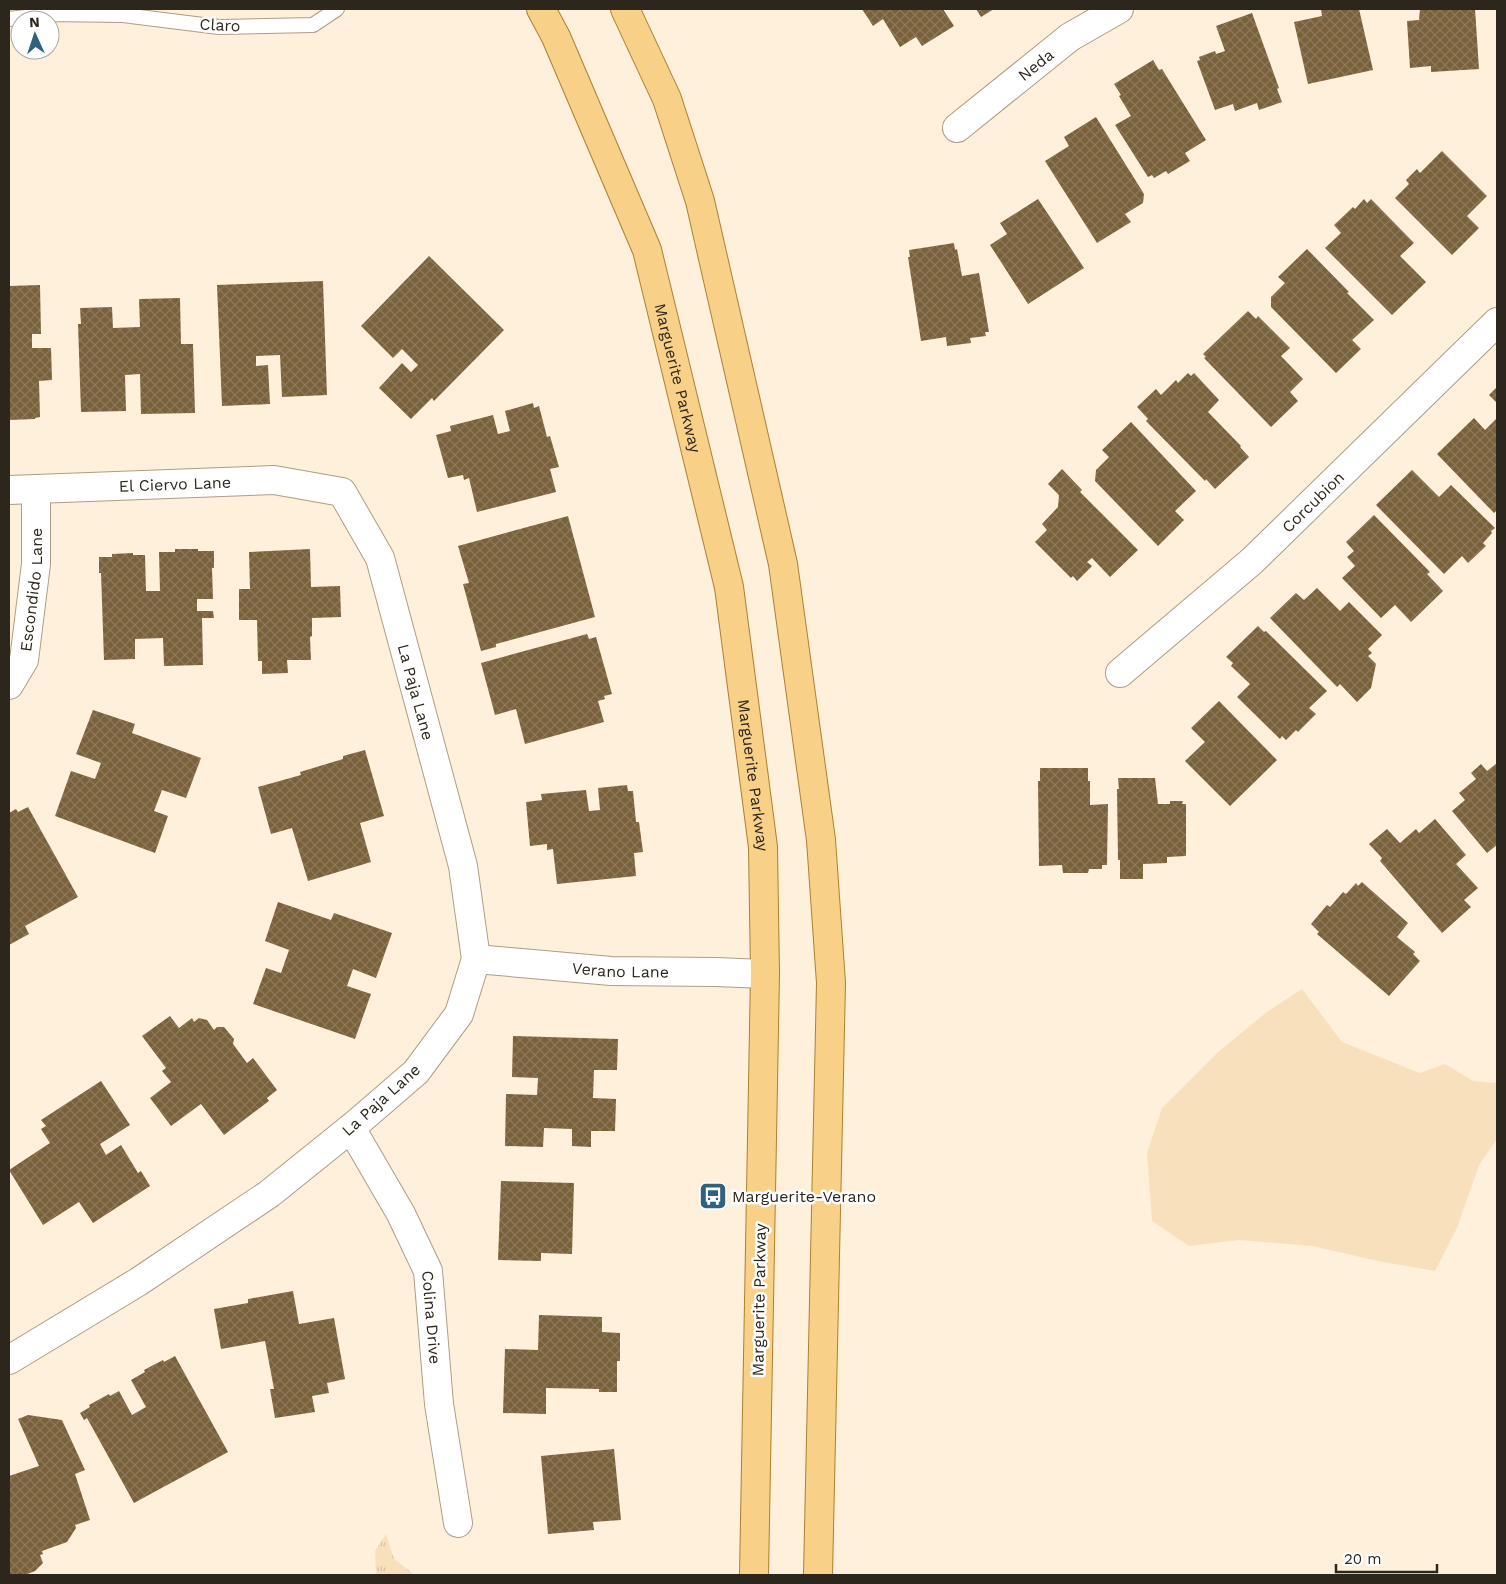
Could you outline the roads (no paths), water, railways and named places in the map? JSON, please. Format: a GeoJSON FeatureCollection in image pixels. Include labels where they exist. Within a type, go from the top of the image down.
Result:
{"type":"FeatureCollection","features":[{"type":"Feature","properties":{"kind":"main road","name":"Marguerite Parkway"},"geometry":{"type":"LineString","coordinates":[[541,9],[556,37],[647,250],[729,587],[763,847],[766,974],[754,1575]]}},
{"type":"Feature","properties":{"kind":"main road"},"geometry":{"type":"LineString","coordinates":[[625,9],[667,99],[700,201],[783,564],[821,840],[831,983],[818,1575]]}},
{"type":"Feature","properties":{"kind":"street","name":"Neda"},"geometry":{"type":"LineString","coordinates":[[957,128],[1070,37],[1119,9]]}},
{"type":"Feature","properties":{"kind":"street","name":"Corcubion"},"geometry":{"type":"LineString","coordinates":[[1120,673],[1252,561],[1497,322]]}},
{"type":"Feature","properties":{"kind":"street","name":"El Ciervo Lane"},"geometry":{"type":"LineString","coordinates":[[9,490],[274,480],[342,492]]}},
{"type":"Feature","properties":{"kind":"street","name":"Escondido Lane"},"geometry":{"type":"LineString","coordinates":[[9,685],[24,660],[36,564],[36,489]]}},
{"type":"Feature","properties":{"kind":"street","name":"La Paja Lane"},"geometry":{"type":"LineString","coordinates":[[9,1360],[147,1277],[269,1194],[351,1128],[416,1072],[459,1014],[476,959],[463,866],[380,558],[342,492]]}},
{"type":"Feature","properties":{"kind":"street","name":"Verano Lane"},"geometry":{"type":"LineString","coordinates":[[476,959],[611,970],[766,974]]}},
{"type":"Feature","properties":{"kind":"street","name":"Colina Drive"},"geometry":{"type":"LineString","coordinates":[[351,1128],[401,1214],[428,1271],[438,1404],[458,1523]]}},
{"type":"Feature","properties":{"kind":"lane","name":"Claro"},"geometry":{"type":"LineString","coordinates":[[9,19],[52,14],[123,15],[219,27],[313,25],[337,9]]}},
{"type":"Feature","properties":{"kind":"place","name":"Marguerite-Verano"},"geometry":{"type":"Point","coordinates":[713,1196]}}]}
